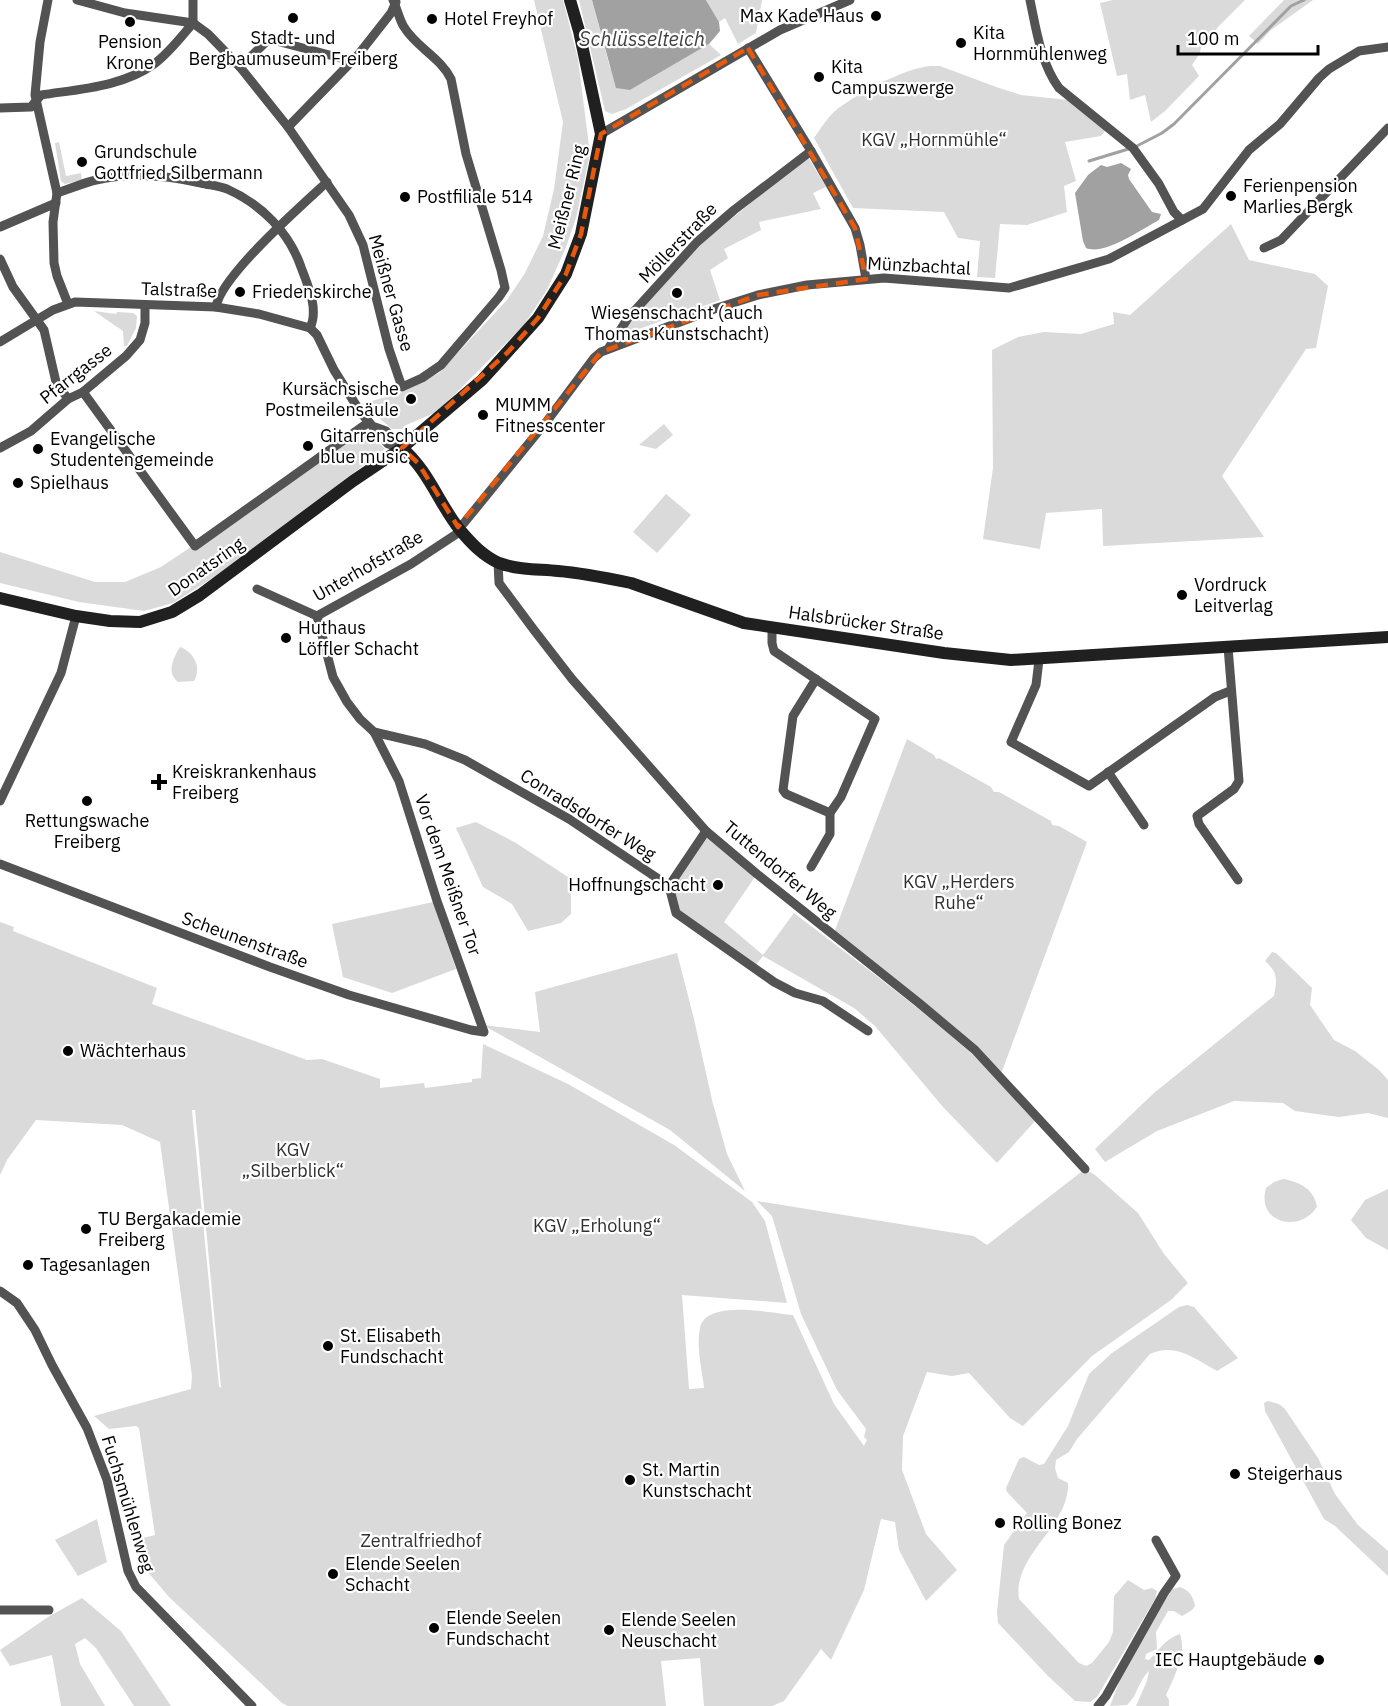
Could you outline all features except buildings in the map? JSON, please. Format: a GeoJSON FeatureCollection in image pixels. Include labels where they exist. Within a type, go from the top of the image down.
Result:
{"type":"FeatureCollection","features":[{"type":"Feature","properties":{"kind":"main road","name":"Meißner Ring"},"geometry":{"type":"LineString","coordinates":[[402,447],[483,380],[538,318],[566,274],[581,234],[601,134],[570,0]]}},
{"type":"Feature","properties":{"kind":"main road","name":"Halsbrücker Straße"},"geometry":{"type":"LineString","coordinates":[[402,447],[418,463],[459,529],[475,547],[498,562],[519,568],[613,579],[735,621],[944,653],[1011,660],[1388,637]]}},
{"type":"Feature","properties":{"kind":"main road","name":"Donatsring"},"geometry":{"type":"LineString","coordinates":[[0,598],[76,616],[110,621],[140,622],[172,612],[200,595],[402,447]]}},
{"type":"Feature","properties":{"kind":"street"},"geometry":{"type":"LineString","coordinates":[[48,0],[35,95],[56,198],[53,234],[54,263],[68,304]]}},
{"type":"Feature","properties":{"kind":"street"},"geometry":{"type":"LineString","coordinates":[[77,0],[125,12],[193,23]]}},
{"type":"Feature","properties":{"kind":"street"},"geometry":{"type":"LineString","coordinates":[[0,108],[32,107],[41,94],[117,82],[140,72],[155,63],[193,23],[193,0]]}},
{"type":"Feature","properties":{"kind":"street"},"geometry":{"type":"LineString","coordinates":[[601,134],[780,30],[850,0]]}},
{"type":"Feature","properties":{"kind":"street"},"geometry":{"type":"LineString","coordinates":[[1030,0],[1044,56],[1059,88],[1138,154],[1159,184],[1174,212],[1182,220]]}},
{"type":"Feature","properties":{"kind":"street"},"geometry":{"type":"LineString","coordinates":[[288,127],[352,62],[395,2]]}},
{"type":"Feature","properties":{"kind":"street","name":"Meißner Gasse"},"geometry":{"type":"LineString","coordinates":[[193,23],[208,34],[240,67],[288,127],[349,215],[363,246],[388,350],[402,387],[422,378],[441,365],[505,288],[466,154],[451,80],[445,69],[404,27],[395,2]]}},
{"type":"Feature","properties":{"kind":"street"},"geometry":{"type":"LineString","coordinates":[[240,67],[269,39],[352,62]]}},
{"type":"Feature","properties":{"kind":"street","name":"Münzbachtal"},"geometry":{"type":"LineString","coordinates":[[459,529],[540,430],[594,358],[608,349],[717,308],[758,295],[807,285],[866,279],[1002,288],[1018,286],[1109,260],[1203,209],[1249,150],[1280,123],[1312,85],[1329,69],[1359,51],[1388,47]]}},
{"type":"Feature","properties":{"kind":"street"},"geometry":{"type":"LineString","coordinates":[[748,48],[855,228],[866,279]]}},
{"type":"Feature","properties":{"kind":"street"},"geometry":{"type":"LineString","coordinates":[[1264,248],[1281,240],[1388,128]]}},
{"type":"Feature","properties":{"kind":"street","name":"Möllerstraße"},"geometry":{"type":"LineString","coordinates":[[608,349],[628,318],[697,242],[734,210],[811,151]]}},
{"type":"Feature","properties":{"kind":"street"},"geometry":{"type":"LineString","coordinates":[[0,227],[96,180],[133,175],[158,175],[225,188],[259,208],[279,227],[294,248],[306,280],[314,312],[314,320],[310,328],[317,335],[353,403],[388,444],[402,447]]}},
{"type":"Feature","properties":{"kind":"street"},"geometry":{"type":"LineString","coordinates":[[216,307],[225,286],[279,227],[327,182]]}},
{"type":"Feature","properties":{"kind":"street"},"geometry":{"type":"LineString","coordinates":[[0,259],[13,287],[48,339],[56,382],[68,399]]}},
{"type":"Feature","properties":{"kind":"street","name":"Talstraße"},"geometry":{"type":"LineString","coordinates":[[0,342],[37,320],[75,302],[216,307],[260,314],[310,328]]}},
{"type":"Feature","properties":{"kind":"street","name":"Pfarrgasse"},"geometry":{"type":"LineString","coordinates":[[3,447],[31,431],[68,399],[83,392],[126,356],[140,340],[145,323],[145,305]]}},
{"type":"Feature","properties":{"kind":"street"},"geometry":{"type":"LineString","coordinates":[[83,392],[195,546],[372,424]]}},
{"type":"Feature","properties":{"kind":"street","name":"Unterhofstraße"},"geometry":{"type":"LineString","coordinates":[[257,589],[318,616],[411,564],[459,529]]}},
{"type":"Feature","properties":{"kind":"street","name":"Tuttendorfer Weg"},"geometry":{"type":"LineString","coordinates":[[498,562],[499,583],[546,646],[572,679],[706,831],[975,1050],[1085,1169]]}},
{"type":"Feature","properties":{"kind":"street"},"geometry":{"type":"LineString","coordinates":[[0,801],[61,672],[76,616]]}},
{"type":"Feature","properties":{"kind":"street"},"geometry":{"type":"LineString","coordinates":[[318,616],[333,677],[360,720],[374,732]]}},
{"type":"Feature","properties":{"kind":"street"},"geometry":{"type":"LineString","coordinates":[[772,627],[774,651],[875,719],[840,797],[830,813],[830,834],[811,867]]}},
{"type":"Feature","properties":{"kind":"street"},"geometry":{"type":"LineString","coordinates":[[1228,647],[1239,781],[1234,789],[1197,816],[1199,824],[1238,880]]}},
{"type":"Feature","properties":{"kind":"street"},"geometry":{"type":"LineString","coordinates":[[1039,660],[1036,685],[1011,742],[1089,786],[1215,697],[1230,691]]}},
{"type":"Feature","properties":{"kind":"street"},"geometry":{"type":"LineString","coordinates":[[816,679],[793,716],[783,790],[786,794],[830,813]]}},
{"type":"Feature","properties":{"kind":"street","name":"Conradsdorfer Weg"},"geometry":{"type":"LineString","coordinates":[[374,732],[425,744],[465,760],[569,819],[669,886]]}},
{"type":"Feature","properties":{"kind":"street","name":"Vor dem Meißner Tor"},"geometry":{"type":"LineString","coordinates":[[374,732],[399,781],[437,901],[484,1032]]}},
{"type":"Feature","properties":{"kind":"street"},"geometry":{"type":"LineString","coordinates":[[1108,772],[1144,825]]}},
{"type":"Feature","properties":{"kind":"street"},"geometry":{"type":"LineString","coordinates":[[706,831],[669,886],[676,913],[774,982],[795,993],[823,1000],[868,1031]]}},
{"type":"Feature","properties":{"kind":"street","name":"Scheunenstraße"},"geometry":{"type":"LineString","coordinates":[[0,864],[291,975],[484,1032]]}},
{"type":"Feature","properties":{"kind":"street","name":"Fuchsmühlenweg"},"geometry":{"type":"LineString","coordinates":[[0,1291],[16,1303],[35,1330],[51,1365],[87,1428],[107,1480],[128,1571],[136,1587],[252,1706]]}},
{"type":"Feature","properties":{"kind":"street"},"geometry":{"type":"LineString","coordinates":[[1098,1706],[1176,1576],[1156,1540]]}},
{"type":"Feature","properties":{"kind":"street"},"geometry":{"type":"LineString","coordinates":[[0,1611],[49,1610]]}},
{"type":"Feature","properties":{"kind":"highlighted area"},"geometry":{"type":"Polygon","coordinates":[[[748,48],[855,228],[866,279],[758,295],[601,352],[458,527],[418,463],[402,448],[508,352],[538,318],[566,274],[581,234],[601,134],[748,48]]]}},
{"type":"Feature","properties":{"kind":"green space"},"geometry":{"type":"Polygon","coordinates":[[[534,0],[563,0],[578,59],[590,154],[576,218],[547,290],[524,325],[437,412],[406,425],[402,429],[392,429],[362,404],[402,392],[439,373],[507,300],[525,273],[543,236],[554,189],[563,122],[534,0]]]}},
{"type":"Feature","properties":{"kind":"green space"},"geometry":{"type":"Polygon","coordinates":[[[579,0],[592,0],[610,68],[630,90],[709,44],[721,55],[626,109],[612,114],[605,111],[579,0]]]}},
{"type":"Feature","properties":{"kind":"green space"},"geometry":{"type":"Polygon","coordinates":[[[706,0],[762,0],[756,33],[738,44],[725,18],[719,22],[706,0]]]}},
{"type":"Feature","properties":{"kind":"green space"},"geometry":{"type":"Polygon","coordinates":[[[1113,0],[1245,0],[1217,28],[1211,41],[1202,41],[1200,53],[1192,65],[1199,76],[1151,122],[1145,95],[1130,100],[1127,74],[1117,76],[1100,3],[1113,0]]]}},
{"type":"Feature","properties":{"kind":"green space"},"geometry":{"type":"Polygon","coordinates":[[[1284,0],[1313,0],[1271,30],[1258,44],[1249,36],[1284,0]]]}},
{"type":"Feature","properties":{"kind":"green space","name":"KGV „Hornmühle“"},"geometry":{"type":"Polygon","coordinates":[[[930,66],[940,66],[1021,95],[1068,100],[1105,131],[1101,136],[1065,142],[1076,181],[1064,186],[1067,212],[1027,225],[1000,224],[995,278],[977,277],[980,241],[958,238],[944,212],[853,208],[814,138],[831,115],[853,98],[893,77],[930,66]]]}},
{"type":"Feature","properties":{"kind":"green space"},"geometry":{"type":"Polygon","coordinates":[[[59,142],[66,176],[81,173],[82,180],[65,184],[61,181],[55,143],[59,142]]]}},
{"type":"Feature","properties":{"kind":"green space"},"geometry":{"type":"Polygon","coordinates":[[[808,157],[826,187],[813,193],[821,209],[759,222],[761,230],[724,249],[728,258],[710,270],[720,300],[625,334],[622,331],[705,240],[808,157]]]}},
{"type":"Feature","properties":{"kind":"green space"},"geometry":{"type":"Polygon","coordinates":[[[1231,224],[1249,260],[1315,274],[1328,286],[1316,348],[1306,349],[1222,476],[1264,537],[1103,546],[1102,509],[1046,513],[1040,549],[983,539],[993,468],[992,350],[1018,337],[1044,332],[1081,334],[1114,324],[1113,312],[1130,315],[1231,224]]]}},
{"type":"Feature","properties":{"kind":"green space"},"geometry":{"type":"Polygon","coordinates":[[[94,311],[116,314],[117,312],[133,313],[137,316],[136,328],[127,346],[124,346],[123,331],[94,311]]]}},
{"type":"Feature","properties":{"kind":"green space"},"geometry":{"type":"Polygon","coordinates":[[[664,424],[673,435],[656,449],[639,445],[664,424]]]}},
{"type":"Feature","properties":{"kind":"green space"},"geometry":{"type":"Polygon","coordinates":[[[366,430],[385,449],[227,569],[173,603],[144,611],[79,602],[0,583],[0,552],[95,582],[125,582],[161,567],[366,430]]]}},
{"type":"Feature","properties":{"kind":"green space"},"geometry":{"type":"Polygon","coordinates":[[[666,494],[691,515],[657,553],[633,532],[666,494]]]}},
{"type":"Feature","properties":{"kind":"green space"},"geometry":{"type":"Polygon","coordinates":[[[180,647],[185,649],[195,661],[197,671],[194,681],[178,682],[172,674],[173,661],[180,647]]]}},
{"type":"Feature","properties":{"kind":"green space","name":"KGV „Herders Ruhe“"},"geometry":{"type":"Polygon","coordinates":[[[907,739],[934,755],[936,759],[939,758],[991,787],[994,792],[999,792],[1051,821],[1052,825],[1059,826],[1087,842],[1001,1074],[834,933],[907,739]]]}},
{"type":"Feature","properties":{"kind":"green space"},"geometry":{"type":"Polygon","coordinates":[[[476,822],[516,843],[571,879],[571,914],[561,923],[528,931],[512,904],[483,887],[456,828],[476,822]]]}},
{"type":"Feature","properties":{"kind":"green space"},"geometry":{"type":"Polygon","coordinates":[[[706,831],[757,874],[724,922],[763,955],[794,913],[951,1036],[981,1062],[1037,1119],[997,1163],[943,1107],[875,1026],[854,1008],[763,956],[754,967],[676,913],[669,886],[706,831]]]}},
{"type":"Feature","properties":{"kind":"green space"},"geometry":{"type":"Polygon","coordinates":[[[433,902],[456,969],[392,993],[343,977],[332,924],[433,902]]]}},
{"type":"Feature","properties":{"kind":"green space"},"geometry":{"type":"Polygon","coordinates":[[[0,922],[14,927],[13,931],[157,988],[152,1004],[307,1060],[322,1059],[380,1079],[380,1088],[424,1083],[425,1088],[472,1082],[472,1079],[481,1078],[483,1044],[568,1084],[674,1145],[752,1202],[765,1221],[787,1303],[682,1295],[689,1389],[704,1388],[699,1343],[700,1328],[705,1319],[714,1313],[741,1310],[793,1315],[834,1404],[864,1446],[867,1440],[864,1437],[866,1429],[837,1390],[801,1314],[772,1216],[757,1201],[974,1236],[987,1245],[1085,1169],[1138,1213],[1164,1254],[1188,1283],[1171,1300],[1092,1356],[1023,1426],[1010,1418],[969,1373],[952,1376],[927,1372],[903,1436],[902,1470],[926,1534],[957,1570],[926,1601],[899,1550],[895,1522],[881,1519],[864,1590],[831,1660],[821,1649],[784,1701],[772,1706],[704,1706],[700,1658],[661,1661],[666,1706],[288,1706],[282,1703],[169,1597],[147,1571],[135,1540],[155,1535],[139,1428],[136,1426],[109,1429],[94,1416],[191,1389],[192,1376],[160,1142],[122,1125],[36,1120],[7,1160],[0,1175],[0,922]],[[192,1110],[221,1388],[195,1110],[192,1110]]]}},
{"type":"Feature","properties":{"kind":"green space"},"geometry":{"type":"Polygon","coordinates":[[[1272,952],[1276,953],[1312,988],[1310,1005],[1334,1040],[1355,1051],[1388,1080],[1388,1118],[1368,1113],[1339,1117],[1295,1111],[1283,1103],[1234,1101],[1157,1131],[1105,1162],[1095,1149],[1154,1093],[1274,996],[1276,977],[1265,961],[1272,952]]]}},
{"type":"Feature","properties":{"kind":"green space"},"geometry":{"type":"Polygon","coordinates":[[[677,953],[727,1154],[745,1191],[670,1130],[483,1025],[540,1032],[535,992],[677,953]]]}},
{"type":"Feature","properties":{"kind":"green space"},"geometry":{"type":"Polygon","coordinates":[[[1283,1179],[1300,1184],[1313,1195],[1317,1207],[1309,1215],[1300,1220],[1281,1221],[1267,1210],[1266,1188],[1283,1179]]]}},
{"type":"Feature","properties":{"kind":"green space"},"geometry":{"type":"Polygon","coordinates":[[[1388,1189],[1388,1250],[1366,1238],[1351,1220],[1365,1200],[1388,1189]]]}},
{"type":"Feature","properties":{"kind":"green space"},"geometry":{"type":"Polygon","coordinates":[[[1187,1305],[1194,1307],[1238,1358],[1217,1371],[1177,1351],[1159,1351],[1150,1354],[1077,1439],[1069,1452],[1056,1460],[1055,1468],[1058,1478],[1068,1483],[1066,1499],[1052,1527],[1024,1568],[1019,1583],[1019,1599],[1079,1663],[1086,1666],[1092,1663],[1109,1642],[1113,1632],[1114,1596],[1128,1580],[1144,1590],[1152,1588],[1157,1591],[1155,1599],[1097,1697],[1090,1702],[1075,1701],[998,1623],[997,1612],[1004,1545],[1027,1513],[1007,1492],[1006,1488],[1019,1459],[1024,1457],[1039,1465],[1044,1464],[1068,1426],[1089,1374],[1112,1353],[1179,1307],[1187,1305]]]}},
{"type":"Feature","properties":{"kind":"green space"},"geometry":{"type":"Polygon","coordinates":[[[1268,1401],[1279,1404],[1285,1409],[1318,1458],[1335,1494],[1358,1525],[1388,1551],[1388,1576],[1335,1526],[1324,1519],[1265,1411],[1264,1403],[1268,1401]]]}},
{"type":"Feature","properties":{"kind":"green space"},"geometry":{"type":"Polygon","coordinates":[[[97,1519],[107,1562],[78,1576],[55,1540],[97,1519]]]}},
{"type":"Feature","properties":{"kind":"green space"},"geometry":{"type":"Polygon","coordinates":[[[1180,1587],[1190,1594],[1195,1606],[1182,1616],[1174,1611],[1168,1611],[1156,1632],[1157,1649],[1146,1654],[1145,1659],[1149,1660],[1166,1642],[1180,1634],[1181,1657],[1166,1695],[1169,1706],[1136,1706],[1149,1671],[1127,1705],[1110,1706],[1123,1672],[1170,1590],[1180,1587]]]}},
{"type":"Feature","properties":{"kind":"green space"},"geometry":{"type":"Polygon","coordinates":[[[82,1598],[121,1631],[171,1706],[134,1706],[96,1648],[85,1638],[75,1644],[80,1664],[105,1706],[61,1706],[52,1655],[10,1666],[0,1650],[48,1617],[82,1598]]]}},
{"type":"Feature","properties":{"kind":"water","name":"Schlüsselteich"},"geometry":{"type":"Polygon","coordinates":[[[592,0],[706,0],[719,22],[720,31],[709,44],[630,90],[616,88],[592,0]]]}},
{"type":"Feature","properties":{"kind":"water"},"geometry":{"type":"Polygon","coordinates":[[[1121,163],[1131,169],[1129,179],[1152,212],[1161,214],[1159,220],[1113,245],[1094,249],[1086,248],[1075,193],[1088,175],[1101,165],[1107,167],[1121,163]]]}},
{"type":"Feature","properties":{"kind":"waterway"},"geometry":{"type":"LineString","coordinates":[[1089,161],[1135,147],[1162,133],[1174,124],[1291,6],[1304,0]]}},
{"type":"Feature","properties":{"kind":"place","name":"Max Kade Haus"},"geometry":{"type":"Point","coordinates":[876,16]}},
{"type":"Feature","properties":{"kind":"place","name":"Stadt- und Bergbaumuseum Freiberg"},"geometry":{"type":"Point","coordinates":[293,18]}},
{"type":"Feature","properties":{"kind":"place","name":"Hotel Freyhof"},"geometry":{"type":"Point","coordinates":[432,19]}},
{"type":"Feature","properties":{"kind":"place","name":"Pension Krone"},"geometry":{"type":"Point","coordinates":[130,22]}},
{"type":"Feature","properties":{"kind":"place","name":"Kita Hornmühlenweg"},"geometry":{"type":"Point","coordinates":[961,43]}},
{"type":"Feature","properties":{"kind":"place","name":"Kita Campuszwerge"},"geometry":{"type":"Point","coordinates":[819,77]}},
{"type":"Feature","properties":{"kind":"place","name":"Grundschule Gottfried Silbermann"},"geometry":{"type":"Point","coordinates":[82,162]}},
{"type":"Feature","properties":{"kind":"place","name":"Ferienpension Marlies Bergk"},"geometry":{"type":"Point","coordinates":[1231,196]}},
{"type":"Feature","properties":{"kind":"place","name":"Postfiliale 514"},"geometry":{"type":"Point","coordinates":[405,197]}},
{"type":"Feature","properties":{"kind":"place","name":"Friedenskirche"},"geometry":{"type":"Point","coordinates":[240,292]}},
{"type":"Feature","properties":{"kind":"place","name":"Wiesenschacht (auch Thomas Kunstschacht)"},"geometry":{"type":"Point","coordinates":[677,293]}},
{"type":"Feature","properties":{"kind":"place","name":"Kursächsische Postmeilensäule"},"geometry":{"type":"Point","coordinates":[411,399]}},
{"type":"Feature","properties":{"kind":"place","name":"MUMM Fitnesscenter"},"geometry":{"type":"Point","coordinates":[483,415]}},
{"type":"Feature","properties":{"kind":"place","name":"Gitarrenschule blue music"},"geometry":{"type":"Point","coordinates":[308,446]}},
{"type":"Feature","properties":{"kind":"place","name":"Evangelische Studentengemeinde"},"geometry":{"type":"Point","coordinates":[38,449]}},
{"type":"Feature","properties":{"kind":"place","name":"Spielhaus"},"geometry":{"type":"Point","coordinates":[18,483]}},
{"type":"Feature","properties":{"kind":"place","name":"Vordruck Leitverlag"},"geometry":{"type":"Point","coordinates":[1182,595]}},
{"type":"Feature","properties":{"kind":"place","name":"Huthaus Löffler Schacht"},"geometry":{"type":"Point","coordinates":[286,638]}},
{"type":"Feature","properties":{"kind":"place","name":"Kreiskrankenhaus Freiberg"},"geometry":{"type":"Point","coordinates":[159,782]}},
{"type":"Feature","properties":{"kind":"place","name":"Rettungswache Freiberg"},"geometry":{"type":"Point","coordinates":[87,801]}},
{"type":"Feature","properties":{"kind":"place","name":"Hoffnungschacht"},"geometry":{"type":"Point","coordinates":[718,885]}},
{"type":"Feature","properties":{"kind":"place","name":"Wächterhaus"},"geometry":{"type":"Point","coordinates":[68,1051]}},
{"type":"Feature","properties":{"kind":"place","name":"TU Bergakademie Freiberg"},"geometry":{"type":"Point","coordinates":[86,1229]}},
{"type":"Feature","properties":{"kind":"place","name":"Tagesanlagen"},"geometry":{"type":"Point","coordinates":[28,1265]}},
{"type":"Feature","properties":{"kind":"place","name":"St. Elisabeth Fundschacht"},"geometry":{"type":"Point","coordinates":[328,1346]}},
{"type":"Feature","properties":{"kind":"place","name":"Steigerhaus"},"geometry":{"type":"Point","coordinates":[1235,1474]}},
{"type":"Feature","properties":{"kind":"place","name":"St. Martin Kunstschacht"},"geometry":{"type":"Point","coordinates":[630,1480]}},
{"type":"Feature","properties":{"kind":"place","name":"Rolling Bonez"},"geometry":{"type":"Point","coordinates":[1000,1523]}},
{"type":"Feature","properties":{"kind":"place","name":"Elende Seelen Schacht"},"geometry":{"type":"Point","coordinates":[333,1574]}},
{"type":"Feature","properties":{"kind":"place","name":"Elende Seelen Fundschacht"},"geometry":{"type":"Point","coordinates":[434,1628]}},
{"type":"Feature","properties":{"kind":"place","name":"Elende Seelen Neuschacht"},"geometry":{"type":"Point","coordinates":[609,1630]}},
{"type":"Feature","properties":{"kind":"place","name":"IEC Hauptgebäude"},"geometry":{"type":"Point","coordinates":[1319,1660]}},
{"type":"Feature","properties":{"kind":"park label","name":"KGV „Silberblick“"},"geometry":{"type":"Point","coordinates":[293,1160]}},
{"type":"Feature","properties":{"kind":"park label","name":"KGV „Erholung“"},"geometry":{"type":"Point","coordinates":[597,1226]}},
{"type":"Feature","properties":{"kind":"park label","name":"Zentralfriedhof"},"geometry":{"type":"Point","coordinates":[421,1541]}}]}
